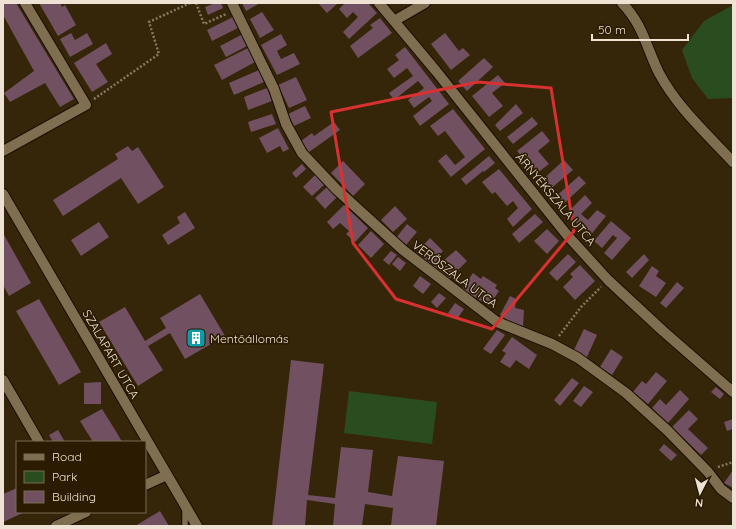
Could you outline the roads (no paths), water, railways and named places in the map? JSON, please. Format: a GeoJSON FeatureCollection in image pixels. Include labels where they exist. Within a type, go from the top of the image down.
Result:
{"type":"FeatureCollection","features":[{"type":"Feature","properties":{"kind":"street"},"geometry":{"type":"LineString","coordinates":[[3,150],[86,105],[26,3]]}},
{"type":"Feature","properties":{"kind":"street","name":"ÁRNYÉKSZALA UTCA"},"geometry":{"type":"LineString","coordinates":[[379,3],[567,235],[608,280],[733,392]]}},
{"type":"Feature","properties":{"kind":"street"},"geometry":{"type":"LineString","coordinates":[[394,21],[425,3]]}},
{"type":"Feature","properties":{"kind":"street"},"geometry":{"type":"LineString","coordinates":[[622,3],[631,13],[646,38],[659,72],[681,106],[733,162]]}},
{"type":"Feature","properties":{"kind":"street","name":"VERŐSZALA UTCA"},"geometry":{"type":"LineString","coordinates":[[234,6],[274,89],[286,124],[302,153],[347,199],[403,250],[458,294],[497,322],[552,344],[578,358],[626,393],[668,431],[708,472],[721,489],[733,498]]}},
{"type":"Feature","properties":{"kind":"street","name":"SZALAPART UTCA"},"geometry":{"type":"LineString","coordinates":[[3,194],[197,526]]}},
{"type":"Feature","properties":{"kind":"street"},"geometry":{"type":"LineString","coordinates":[[3,380],[38,441]]}},
{"type":"Feature","properties":{"kind":"street"},"geometry":{"type":"LineString","coordinates":[[146,485],[167,475]]}},
{"type":"Feature","properties":{"kind":"street"},"geometry":{"type":"LineString","coordinates":[[56,526],[82,513]]}},
{"type":"Feature","properties":{"kind":"lane"},"geometry":{"type":"LineString","coordinates":[[185,505],[185,526]]}},
{"type":"Feature","properties":{"kind":"place","name":"Mentőállomás"},"geometry":{"type":"Point","coordinates":[196,338]}}]}
